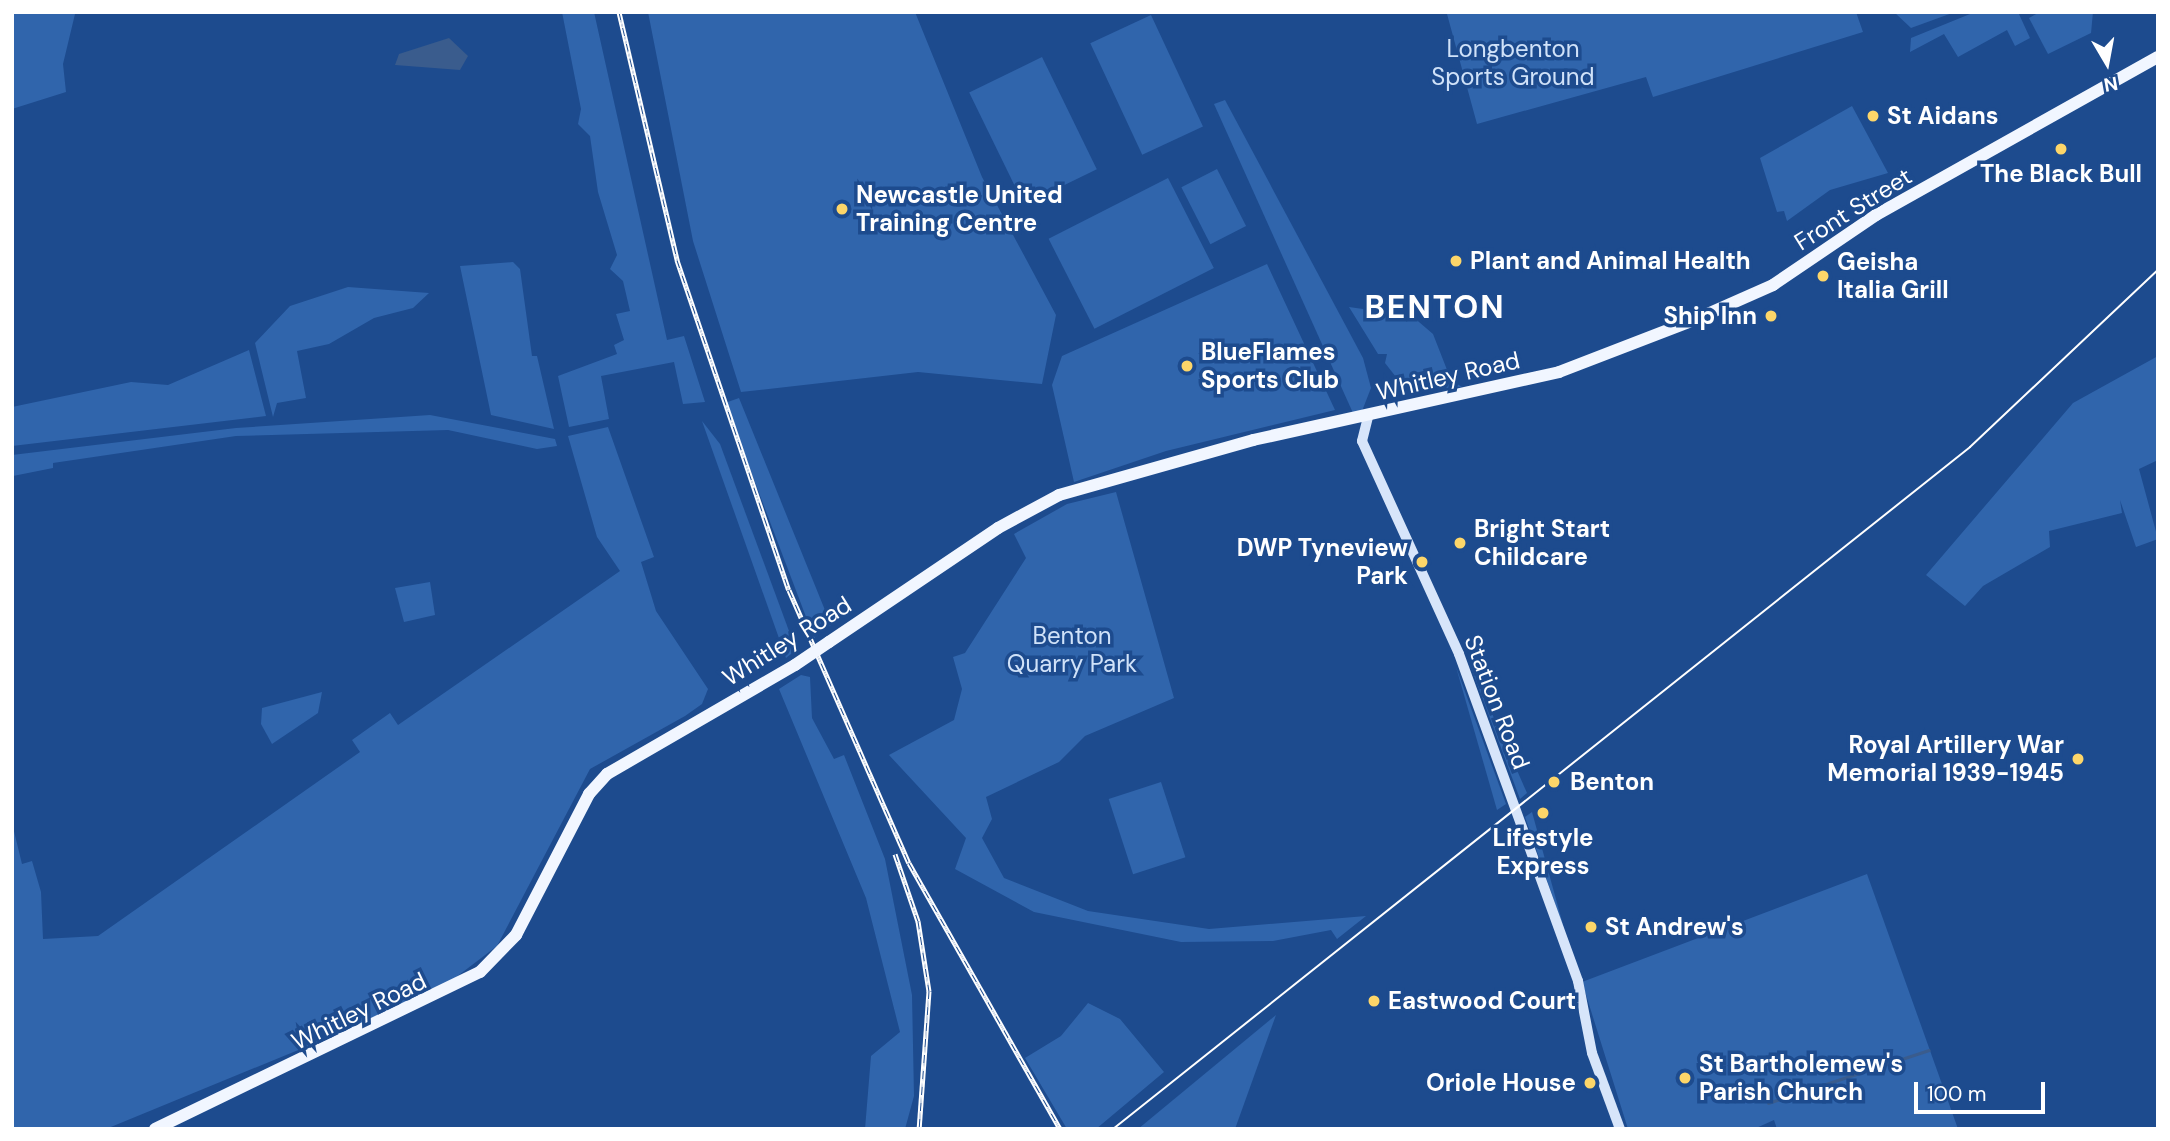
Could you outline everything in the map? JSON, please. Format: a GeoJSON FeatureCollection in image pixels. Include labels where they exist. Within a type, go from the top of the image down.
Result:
{"type":"FeatureCollection","features":[{"type":"Feature","properties":{"kind":"main road","name":"Front Street"},"geometry":{"type":"LineString","coordinates":[[1559,372],[1773,285],[1876,215],[2158,57]]}},
{"type":"Feature","properties":{"kind":"main road","name":"Whitley Road"},"geometry":{"type":"LineString","coordinates":[[155,1129],[480,972],[516,935],[582,806],[607,774],[795,665],[1049,499],[1205,452],[1559,372]]}},
{"type":"Feature","properties":{"kind":"main road","name":"Station Road"},"geometry":{"type":"LineString","coordinates":[[1368,416],[1362,441],[1459,654],[1578,981],[1592,1053],[1620,1129]]}},
{"type":"Feature","properties":{"kind":"green space"},"geometry":{"type":"Polygon","coordinates":[[[12,12],[75,14],[63,64],[66,92],[12,109],[12,12]]]}},
{"type":"Feature","properties":{"kind":"green space"},"geometry":{"type":"Polygon","coordinates":[[[562,12],[594,12],[667,340],[684,336],[705,402],[683,404],[674,362],[601,376],[609,419],[569,427],[558,376],[617,354],[614,345],[624,340],[616,314],[630,311],[623,281],[610,269],[617,255],[598,192],[590,136],[578,124],[581,109],[562,12]]]}},
{"type":"Feature","properties":{"kind":"green space","name":"Newcastle United Training Centre"},"geometry":{"type":"Polygon","coordinates":[[[648,12],[915,12],[982,177],[1056,315],[1042,384],[918,372],[741,392],[693,241],[648,12]]]}},
{"type":"Feature","properties":{"kind":"green space","name":"Longbenton Sports Ground"},"geometry":{"type":"Polygon","coordinates":[[[1856,12],[1863,32],[1653,97],[1646,77],[1477,124],[1447,14],[1856,12]]]}},
{"type":"Feature","properties":{"kind":"green space"},"geometry":{"type":"Polygon","coordinates":[[[1894,12],[1955,12],[1911,28],[1894,12]]]}},
{"type":"Feature","properties":{"kind":"green space"},"geometry":{"type":"Polygon","coordinates":[[[1975,12],[2018,12],[2030,38],[2015,46],[2007,30],[1958,57],[1944,34],[1910,52],[1911,38],[1975,12]]]}},
{"type":"Feature","properties":{"kind":"green space"},"geometry":{"type":"Polygon","coordinates":[[[2040,12],[2093,12],[2091,33],[2048,54],[2029,18],[2040,12]]]}},
{"type":"Feature","properties":{"kind":"green space"},"geometry":{"type":"Polygon","coordinates":[[[1151,15],[1203,126],[1142,155],[1090,43],[1151,15]]]}},
{"type":"Feature","properties":{"kind":"green space"},"geometry":{"type":"Polygon","coordinates":[[[1042,57],[1097,169],[1024,205],[969,93],[1042,57]]]}},
{"type":"Feature","properties":{"kind":"green space"},"geometry":{"type":"Polygon","coordinates":[[[1225,100],[1363,358],[1371,388],[1362,411],[1353,413],[1214,104],[1225,100]]]}},
{"type":"Feature","properties":{"kind":"green space"},"geometry":{"type":"Polygon","coordinates":[[[1852,106],[1888,173],[1830,190],[1787,221],[1784,211],[1777,212],[1760,158],[1852,106]]]}},
{"type":"Feature","properties":{"kind":"green space"},"geometry":{"type":"Polygon","coordinates":[[[1217,169],[1246,226],[1210,244],[1181,187],[1217,169]]]}},
{"type":"Feature","properties":{"kind":"green space"},"geometry":{"type":"Polygon","coordinates":[[[1168,178],[1214,268],[1094,329],[1049,239],[1168,178]]]}},
{"type":"Feature","properties":{"kind":"green space"},"geometry":{"type":"Polygon","coordinates":[[[513,262],[520,269],[532,356],[537,356],[554,429],[491,415],[460,266],[513,262]]]}},
{"type":"Feature","properties":{"kind":"green space","name":"BlueFlames Sports Club"},"geometry":{"type":"Polygon","coordinates":[[[1267,264],[1335,410],[1166,451],[1074,482],[1052,385],[1062,356],[1267,264]]]}},
{"type":"Feature","properties":{"kind":"green space"},"geometry":{"type":"Polygon","coordinates":[[[348,287],[429,293],[413,308],[374,318],[329,344],[297,351],[306,398],[277,403],[273,417],[255,343],[290,306],[348,287]]]}},
{"type":"Feature","properties":{"kind":"green space"},"geometry":{"type":"Polygon","coordinates":[[[1349,307],[1412,316],[1433,334],[1451,380],[1462,387],[1428,389],[1396,377],[1385,363],[1387,354],[1378,354],[1349,307]]]}},
{"type":"Feature","properties":{"kind":"green space"},"geometry":{"type":"Polygon","coordinates":[[[249,350],[266,416],[12,446],[12,407],[131,382],[168,385],[249,350]]]}},
{"type":"Feature","properties":{"kind":"green space"},"geometry":{"type":"Polygon","coordinates":[[[2158,356],[2158,460],[2139,469],[2158,539],[2136,547],[2120,500],[2122,513],[2049,531],[2050,547],[1983,586],[1965,606],[1926,575],[2073,403],[2158,356]]]}},
{"type":"Feature","properties":{"kind":"green space"},"geometry":{"type":"Polygon","coordinates":[[[739,398],[831,625],[814,638],[725,403],[739,398]]]}},
{"type":"Feature","properties":{"kind":"green space"},"geometry":{"type":"Polygon","coordinates":[[[430,415],[555,439],[557,446],[537,449],[448,430],[236,436],[53,463],[53,468],[13,476],[12,498],[12,455],[236,428],[430,415]]]}},
{"type":"Feature","properties":{"kind":"green space"},"geometry":{"type":"Polygon","coordinates":[[[702,421],[720,444],[796,650],[786,658],[702,421]]]}},
{"type":"Feature","properties":{"kind":"green space"},"geometry":{"type":"Polygon","coordinates":[[[608,427],[654,557],[641,562],[656,611],[708,689],[702,704],[685,716],[590,769],[497,946],[451,981],[398,1009],[106,1129],[12,1129],[12,823],[22,864],[32,861],[41,892],[43,939],[98,936],[360,752],[352,740],[390,713],[398,725],[620,571],[597,537],[568,436],[608,427]]]}},
{"type":"Feature","properties":{"kind":"green space","name":"Benton Quarry Park"},"geometry":{"type":"Polygon","coordinates":[[[1116,492],[1174,698],[1085,736],[1059,762],[986,797],[992,819],[982,838],[1004,878],[1088,911],[1209,929],[1366,916],[1337,939],[1331,930],[1273,941],[1181,942],[1034,912],[955,869],[966,838],[889,755],[954,720],[962,689],[953,657],[965,653],[1026,558],[1014,534],[1067,504],[1116,492]]]}},
{"type":"Feature","properties":{"kind":"green space"},"geometry":{"type":"Polygon","coordinates":[[[430,582],[435,615],[404,622],[395,588],[430,582]]]}},
{"type":"Feature","properties":{"kind":"green space"},"geometry":{"type":"Polygon","coordinates":[[[1468,659],[1527,793],[1520,799],[1468,659]]]}},
{"type":"Feature","properties":{"kind":"green space"},"geometry":{"type":"Polygon","coordinates":[[[1456,667],[1506,804],[1497,810],[1456,667]]]}},
{"type":"Feature","properties":{"kind":"green space"},"geometry":{"type":"Polygon","coordinates":[[[801,675],[810,677],[812,718],[834,759],[844,755],[885,859],[912,995],[914,1096],[905,1129],[865,1129],[871,1056],[900,1032],[866,898],[779,689],[801,675]]]}},
{"type":"Feature","properties":{"kind":"green space"},"geometry":{"type":"Polygon","coordinates":[[[322,692],[318,713],[272,744],[261,724],[262,708],[322,692]]]}},
{"type":"Feature","properties":{"kind":"green space"},"geometry":{"type":"Polygon","coordinates":[[[1161,782],[1185,857],[1133,874],[1109,799],[1161,782]]]}},
{"type":"Feature","properties":{"kind":"green space"},"geometry":{"type":"Polygon","coordinates":[[[1532,812],[1565,932],[1525,817],[1532,812]]]}},
{"type":"Feature","properties":{"kind":"green space"},"geometry":{"type":"Polygon","coordinates":[[[1867,874],[1958,1129],[1777,1129],[1774,1120],[1754,1129],[1628,1129],[1582,982],[1867,874]]]}},
{"type":"Feature","properties":{"kind":"green space"},"geometry":{"type":"Polygon","coordinates":[[[1088,1003],[1120,1019],[1164,1072],[1096,1129],[1067,1129],[1025,1058],[1061,1036],[1088,1003]]]}},
{"type":"Feature","properties":{"kind":"green space"},"geometry":{"type":"Polygon","coordinates":[[[1276,1015],[1235,1129],[1138,1129],[1276,1015]]]}},
{"type":"Feature","properties":{"kind":"shaded area"},"geometry":{"type":"Polygon","coordinates":[[[449,38],[468,56],[460,70],[395,65],[399,54],[449,38]]]}},
{"type":"Feature","properties":{"kind":"waterway"},"geometry":{"type":"LineString","coordinates":[[1768,1103],[1929,1050]]}},
{"type":"Feature","properties":{"kind":"tram line"},"geometry":{"type":"LineString","coordinates":[[1113,1129],[1970,447],[2158,270]]}},
{"type":"Feature","properties":{"kind":"railway"},"geometry":{"type":"LineString","coordinates":[[619,12],[677,260],[789,590],[909,863],[1060,1129]]}},
{"type":"Feature","properties":{"kind":"railway"},"geometry":{"type":"LineString","coordinates":[[895,854],[918,921],[929,991],[919,1129]]}},
{"type":"Feature","properties":{"kind":"place","name":"St Aidans"},"geometry":{"type":"Point","coordinates":[1873,116]}},
{"type":"Feature","properties":{"kind":"place","name":"The Black Bull"},"geometry":{"type":"Point","coordinates":[2061,149]}},
{"type":"Feature","properties":{"kind":"place","name":"Newcastle United Training Centre"},"geometry":{"type":"Point","coordinates":[842,209]}},
{"type":"Feature","properties":{"kind":"place","name":"Plant and Animal Health"},"geometry":{"type":"Point","coordinates":[1456,261]}},
{"type":"Feature","properties":{"kind":"place","name":"Geisha Italia Grill"},"geometry":{"type":"Point","coordinates":[1823,276]}},
{"type":"Feature","properties":{"kind":"place","name":"Ship Inn"},"geometry":{"type":"Point","coordinates":[1771,316]}},
{"type":"Feature","properties":{"kind":"place","name":"BlueFlames Sports Club"},"geometry":{"type":"Point","coordinates":[1187,366]}},
{"type":"Feature","properties":{"kind":"place","name":"Bright Start Childcare"},"geometry":{"type":"Point","coordinates":[1460,543]}},
{"type":"Feature","properties":{"kind":"place","name":"DWP Tyneview Park"},"geometry":{"type":"Point","coordinates":[1422,562]}},
{"type":"Feature","properties":{"kind":"place","name":"Royal Artillery War Memorial 1939-1945"},"geometry":{"type":"Point","coordinates":[2078,759]}},
{"type":"Feature","properties":{"kind":"place","name":"Benton"},"geometry":{"type":"Point","coordinates":[1554,782]}},
{"type":"Feature","properties":{"kind":"place","name":"Lifestyle Express"},"geometry":{"type":"Point","coordinates":[1543,813]}},
{"type":"Feature","properties":{"kind":"place","name":"St Andrew's"},"geometry":{"type":"Point","coordinates":[1591,927]}},
{"type":"Feature","properties":{"kind":"place","name":"Eastwood Court"},"geometry":{"type":"Point","coordinates":[1374,1001]}},
{"type":"Feature","properties":{"kind":"place","name":"St Bartholemew's Parish Church"},"geometry":{"type":"Point","coordinates":[1685,1078]}},
{"type":"Feature","properties":{"kind":"place","name":"Oriole House"},"geometry":{"type":"Point","coordinates":[1590,1083]}},
{"type":"Feature","properties":{"kind":"district","name":"BENTON"},"geometry":{"type":"Point","coordinates":[1435,307]}}]}
